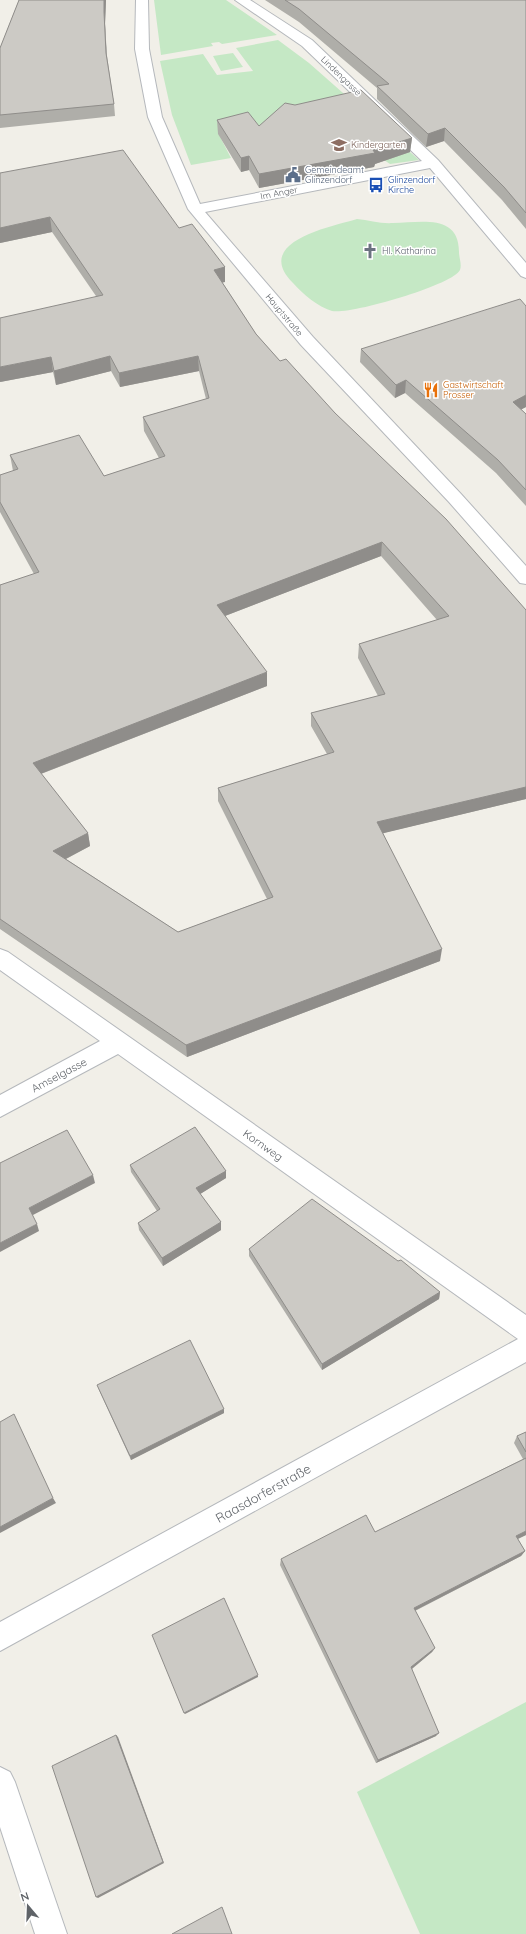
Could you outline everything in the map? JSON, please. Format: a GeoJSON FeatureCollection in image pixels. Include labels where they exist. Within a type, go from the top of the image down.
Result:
{"type":"FeatureCollection","features":[{"type":"Feature","properties":{"kind":"street","name":"Hauptstraße"},"geometry":{"type":"LineString","coordinates":[[142,0],[142,49],[155,118],[195,209],[307,341],[455,498],[526,578]]}},
{"type":"Feature","properties":{"kind":"street","name":"Lindengasse"},"geometry":{"type":"LineString","coordinates":[[241,0],[307,43],[433,163],[526,273]]}},
{"type":"Feature","properties":{"kind":"street","name":"Im Anger"},"geometry":{"type":"LineString","coordinates":[[195,209],[433,163]]}},
{"type":"Feature","properties":{"kind":"street","name":"Kornweg"},"geometry":{"type":"LineString","coordinates":[[0,958],[118,1043],[526,1330]]}},
{"type":"Feature","properties":{"kind":"street","name":"Amselgasse"},"geometry":{"type":"LineString","coordinates":[[0,1107],[118,1043]]}},
{"type":"Feature","properties":{"kind":"street","name":"Raasdorferstraße"},"geometry":{"type":"LineString","coordinates":[[0,1637],[526,1348]]}},
{"type":"Feature","properties":{"kind":"street"},"geometry":{"type":"LineString","coordinates":[[0,1782],[51,1934]]}},
{"type":"Feature","properties":{"kind":"green space"},"geometry":{"type":"Polygon","coordinates":[[[154,0],[226,0],[277,35],[222,44],[219,42],[211,43],[213,46],[161,55],[154,0]]]}},
{"type":"Feature","properties":{"kind":"green space"},"geometry":{"type":"Polygon","coordinates":[[[278,40],[309,63],[419,160],[390,164],[384,160],[277,124],[218,133],[231,158],[191,165],[172,115],[160,61],[203,54],[217,75],[253,71],[236,48],[278,40]]]}},
{"type":"Feature","properties":{"kind":"green space"},"geometry":{"type":"Polygon","coordinates":[[[233,53],[243,67],[221,71],[213,56],[233,53]]]}},
{"type":"Feature","properties":{"kind":"green space"},"geometry":{"type":"Polygon","coordinates":[[[357,219],[388,223],[426,222],[445,226],[452,231],[457,240],[461,268],[453,276],[440,283],[400,298],[379,304],[342,311],[332,311],[327,309],[306,296],[293,283],[283,269],[282,257],[288,247],[300,239],[314,232],[357,219]]]}},
{"type":"Feature","properties":{"kind":"green space"},"geometry":{"type":"Polygon","coordinates":[[[526,1702],[526,1934],[420,1934],[357,1792],[526,1702]]]}},
{"type":"Feature","properties":{"kind":"building"},"geometry":{"type":"Polygon","coordinates":[[[19,0],[104,0],[106,53],[114,104],[0,115],[0,48],[19,0]]]}},
{"type":"Feature","properties":{"kind":"building"},"geometry":{"type":"Polygon","coordinates":[[[285,0],[526,0],[526,213],[504,187],[445,128],[428,134],[377,86],[389,84],[299,9],[285,0]]]}},
{"type":"Feature","properties":{"kind":"building"},"geometry":{"type":"Polygon","coordinates":[[[361,90],[412,138],[373,150],[375,153],[259,174],[249,156],[241,158],[217,120],[248,112],[259,126],[285,103],[295,105],[361,90]]]}},
{"type":"Feature","properties":{"kind":"building"},"geometry":{"type":"Polygon","coordinates":[[[123,150],[179,228],[192,224],[225,267],[214,270],[256,334],[280,361],[286,359],[335,413],[446,519],[526,610],[526,787],[377,822],[442,949],[186,1045],[0,919],[0,585],[39,572],[0,502],[0,475],[18,469],[10,455],[79,435],[104,476],[165,456],[143,417],[209,398],[198,356],[119,373],[110,356],[54,371],[51,357],[0,367],[0,318],[103,295],[50,217],[0,228],[0,173],[123,150]],[[382,542],[217,605],[267,672],[33,763],[88,833],[53,851],[178,932],[273,897],[218,788],[334,752],[311,713],[385,694],[359,644],[449,616],[382,542]]]}},
{"type":"Feature","properties":{"kind":"building","name":"Gastwirtschaft Prosser"},"geometry":{"type":"Polygon","coordinates":[[[520,299],[526,306],[526,395],[513,402],[526,414],[526,490],[498,460],[406,380],[396,385],[361,349],[520,299]]]}},
{"type":"Feature","properties":{"kind":"building"},"geometry":{"type":"Polygon","coordinates":[[[195,1127],[226,1171],[196,1188],[221,1222],[162,1258],[138,1223],[160,1209],[130,1165],[195,1127]]]}},
{"type":"Feature","properties":{"kind":"building"},"geometry":{"type":"Polygon","coordinates":[[[67,1130],[93,1175],[29,1208],[37,1224],[0,1243],[0,1163],[67,1130]]]}},
{"type":"Feature","properties":{"kind":"building"},"geometry":{"type":"Polygon","coordinates":[[[312,1199],[398,1261],[401,1260],[440,1292],[322,1364],[249,1249],[312,1199]]]}},
{"type":"Feature","properties":{"kind":"building"},"geometry":{"type":"Polygon","coordinates":[[[190,1340],[224,1409],[130,1456],[97,1385],[190,1340]]]}},
{"type":"Feature","properties":{"kind":"building"},"geometry":{"type":"Polygon","coordinates":[[[14,1414],[53,1498],[0,1527],[0,1422],[14,1414]]]}},
{"type":"Feature","properties":{"kind":"building"},"geometry":{"type":"Polygon","coordinates":[[[526,1432],[526,1452],[517,1436],[526,1432]]]}},
{"type":"Feature","properties":{"kind":"building"},"geometry":{"type":"Polygon","coordinates":[[[526,1458],[526,1531],[516,1536],[525,1551],[414,1608],[435,1648],[411,1667],[439,1733],[378,1760],[281,1559],[366,1515],[375,1532],[526,1458]]]}},
{"type":"Feature","properties":{"kind":"building"},"geometry":{"type":"Polygon","coordinates":[[[224,1598],[258,1675],[184,1713],[152,1635],[224,1598]]]}},
{"type":"Feature","properties":{"kind":"building"},"geometry":{"type":"Polygon","coordinates":[[[116,1735],[163,1862],[96,1897],[52,1766],[116,1735]]]}},
{"type":"Feature","properties":{"kind":"building"},"geometry":{"type":"Polygon","coordinates":[[[222,1907],[232,1934],[172,1934],[222,1907]]]}},
{"type":"Feature","properties":{"kind":"place","name":"Kindergarten"},"geometry":{"type":"Point","coordinates":[339,145]}},
{"type":"Feature","properties":{"kind":"place","name":"Gemeindeamt Glinzendorf"},"geometry":{"type":"Point","coordinates":[293,175]}},
{"type":"Feature","properties":{"kind":"place","name":"Glinzendorf Kirche"},"geometry":{"type":"Point","coordinates":[376,185]}},
{"type":"Feature","properties":{"kind":"place","name":"Hl. Katharina"},"geometry":{"type":"Point","coordinates":[370,251]}},
{"type":"Feature","properties":{"kind":"place","name":"Gastwirtschaft Prosser"},"geometry":{"type":"Point","coordinates":[431,390]}}]}
